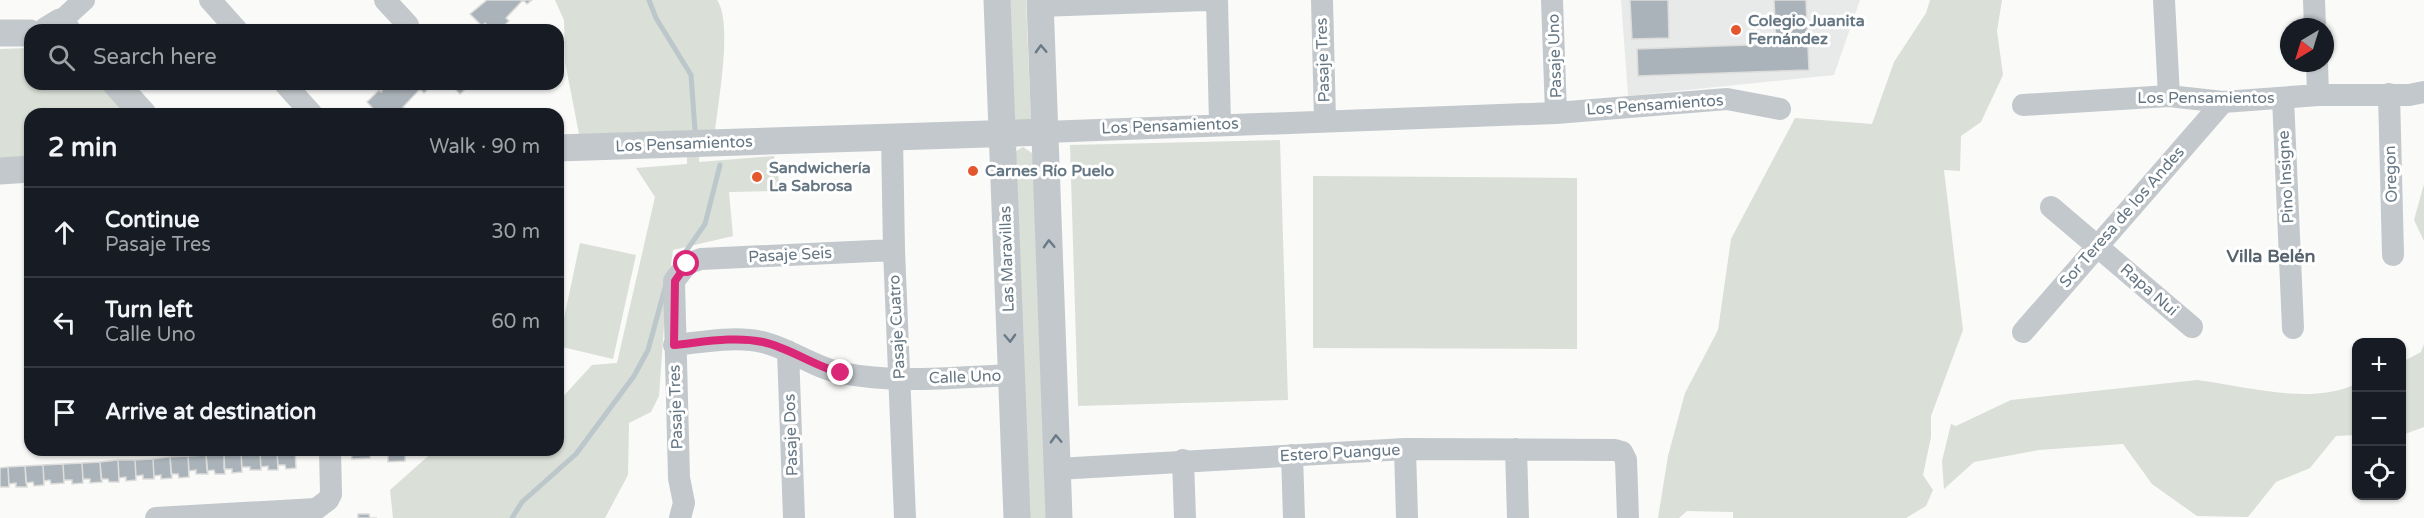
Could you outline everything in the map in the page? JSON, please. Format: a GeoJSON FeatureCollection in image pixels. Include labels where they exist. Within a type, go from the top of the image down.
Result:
{"type":"FeatureCollection","features":[{"type":"Feature","properties":{"kind":"street"},"geometry":{"type":"LineString","coordinates":[[61,24],[84,0]]}},
{"type":"Feature","properties":{"kind":"street"},"geometry":{"type":"LineString","coordinates":[[210,0],[232,24]]}},
{"type":"Feature","properties":{"kind":"street"},"geometry":{"type":"LineString","coordinates":[[385,0],[407,24]]}},
{"type":"Feature","properties":{"kind":"street","name":"Las Maravillas"},"geometry":{"type":"LineString","coordinates":[[997,0],[1017,518]]}},
{"type":"Feature","properties":{"kind":"street"},"geometry":{"type":"LineString","coordinates":[[1059,518],[1040,3],[1204,0]]}},
{"type":"Feature","properties":{"kind":"street"},"geometry":{"type":"LineString","coordinates":[[1217,0],[1220,124]]}},
{"type":"Feature","properties":{"kind":"street","name":"Pasaje Tres"},"geometry":{"type":"LineString","coordinates":[[1322,0],[1325,120]]}},
{"type":"Feature","properties":{"kind":"street","name":"Pasaje Uno"},"geometry":{"type":"LineString","coordinates":[[1552,0],[1556,113]]}},
{"type":"Feature","properties":{"kind":"street"},"geometry":{"type":"LineString","coordinates":[[2164,0],[2169,96]]}},
{"type":"Feature","properties":{"kind":"street"},"geometry":{"type":"LineString","coordinates":[[2314,0],[2315,18]]}},
{"type":"Feature","properties":{"kind":"street"},"geometry":{"type":"LineString","coordinates":[[0,33],[24,33]]}},
{"type":"Feature","properties":{"kind":"street"},"geometry":{"type":"LineString","coordinates":[[2317,72],[2318,95]]}},
{"type":"Feature","properties":{"kind":"street"},"geometry":{"type":"LineString","coordinates":[[121,90],[138,108]]}},
{"type":"Feature","properties":{"kind":"street"},"geometry":{"type":"LineString","coordinates":[[290,90],[307,108]]}},
{"type":"Feature","properties":{"kind":"street","name":"Los Pensamientos"},"geometry":{"type":"LineString","coordinates":[[2023,105],[2169,96],[2223,102],[2318,95],[2389,93],[2409,95],[2424,92]]}},
{"type":"Feature","properties":{"kind":"street","name":"Oregon"},"geometry":{"type":"LineString","coordinates":[[2389,93],[2393,255]]}},
{"type":"Feature","properties":{"kind":"street","name":"Pino Insigne"},"geometry":{"type":"LineString","coordinates":[[2283,98],[2293,328]]}},
{"type":"Feature","properties":{"kind":"street","name":"Los Pensamientos"},"geometry":{"type":"LineString","coordinates":[[564,148],[1556,113],[1727,99],[1780,109]]}},
{"type":"Feature","properties":{"kind":"street","name":"Sor Teresa de los Andes"},"geometry":{"type":"LineString","coordinates":[[2023,332],[2097,244],[2223,102]]}},
{"type":"Feature","properties":{"kind":"street","name":"Pasaje Cuatro"},"geometry":{"type":"LineString","coordinates":[[892,137],[894,250],[905,518]]}},
{"type":"Feature","properties":{"kind":"street"},"geometry":{"type":"LineString","coordinates":[[0,171],[24,169]]}},
{"type":"Feature","properties":{"kind":"street","name":"Rapa Nui"},"geometry":{"type":"LineString","coordinates":[[2051,207],[2192,327]]}},
{"type":"Feature","properties":{"kind":"street","name":"Pasaje Seis"},"geometry":{"type":"LineString","coordinates":[[687,264],[700,259],[894,250]]}},
{"type":"Feature","properties":{"kind":"street","name":"Pasaje Tres"},"geometry":{"type":"LineString","coordinates":[[680,518],[684,503],[679,478],[674,345],[675,281],[687,264]]}},
{"type":"Feature","properties":{"kind":"street","name":"Calle Uno"},"geometry":{"type":"LineString","coordinates":[[674,345],[740,339],[765,343],[788,351],[822,368],[841,373],[899,379],[1012,375]]}},
{"type":"Feature","properties":{"kind":"street","name":"Pasaje Dos"},"geometry":{"type":"LineString","coordinates":[[788,351],[794,518]]}},
{"type":"Feature","properties":{"kind":"street"},"geometry":{"type":"LineString","coordinates":[[1405,449],[1407,518]]}},
{"type":"Feature","properties":{"kind":"street","name":"Estero Puangue"},"geometry":{"type":"LineString","coordinates":[[1057,469],[1405,449],[1615,450],[1622,452],[1626,460],[1628,518]]}},
{"type":"Feature","properties":{"kind":"street"},"geometry":{"type":"LineString","coordinates":[[1516,449],[1518,518]]}},
{"type":"Feature","properties":{"kind":"street"},"geometry":{"type":"LineString","coordinates":[[156,518],[316,509],[328,500],[332,486],[330,456]]}},
{"type":"Feature","properties":{"kind":"street"},"geometry":{"type":"LineString","coordinates":[[1292,456],[1294,518]]}},
{"type":"Feature","properties":{"kind":"street"},"geometry":{"type":"LineString","coordinates":[[1184,460],[1185,518]]}},
{"type":"Feature","properties":{"kind":"shaded area"},"geometry":{"type":"Polygon","coordinates":[[[555,0],[717,0],[722,11],[724,26],[721,83],[715,131],[700,132],[699,162],[774,156],[781,191],[729,192],[733,236],[673,250],[665,312],[659,396],[651,412],[629,423],[628,475],[605,518],[393,518],[390,490],[428,456],[564,456],[564,395],[592,365],[617,363],[655,197],[636,168],[687,164],[687,133],[580,139],[565,62],[564,20],[555,0]]]}},
{"type":"Feature","properties":{"kind":"shaded area"},"geometry":{"type":"Polygon","coordinates":[[[1007,0],[1026,0],[1031,122],[1012,123],[1007,0]]]}},
{"type":"Feature","properties":{"kind":"shaded area","name":"Colegio Juanita Fernández"},"geometry":{"type":"Polygon","coordinates":[[[1621,0],[1860,0],[1834,75],[1628,96],[1621,0]]]}},
{"type":"Feature","properties":{"kind":"shaded area"},"geometry":{"type":"Polygon","coordinates":[[[1930,0],[2002,0],[1997,31],[2003,75],[1981,122],[1961,136],[1960,171],[1944,170],[1963,330],[1931,416],[1931,437],[1923,475],[1933,490],[1926,506],[1906,518],[1733,518],[1733,512],[1687,511],[1679,518],[1658,518],[1668,456],[1685,393],[1718,330],[1731,239],[1795,118],[1872,124],[1894,62],[1926,13],[1930,0]]]}},
{"type":"Feature","properties":{"kind":"shaded area"},"geometry":{"type":"Polygon","coordinates":[[[24,48],[24,90],[106,90],[123,108],[24,108],[24,157],[0,158],[0,49],[24,48]]]}},
{"type":"Feature","properties":{"kind":"shaded area"},"geometry":{"type":"Polygon","coordinates":[[[1280,140],[1288,400],[1078,406],[1070,145],[1280,140]]]}},
{"type":"Feature","properties":{"kind":"shaded area"},"geometry":{"type":"Polygon","coordinates":[[[1023,147],[1035,155],[1046,518],[1026,518],[1013,153],[1023,147]]]}},
{"type":"Feature","properties":{"kind":"shaded area"},"geometry":{"type":"Polygon","coordinates":[[[1313,176],[1577,178],[1577,349],[1313,348],[1313,176]]]}},
{"type":"Feature","properties":{"kind":"shaded area"},"geometry":{"type":"Polygon","coordinates":[[[2424,184],[2424,241],[2414,220],[2424,184]]]}},
{"type":"Feature","properties":{"kind":"shaded area"},"geometry":{"type":"Polygon","coordinates":[[[580,243],[636,255],[613,359],[564,347],[564,318],[580,243]]]}},
{"type":"Feature","properties":{"kind":"shaded area"},"geometry":{"type":"Polygon","coordinates":[[[2424,344],[2424,427],[2406,434],[2406,360],[2421,352],[2424,344]]]}},
{"type":"Feature","properties":{"kind":"shaded area"},"geometry":{"type":"Polygon","coordinates":[[[2197,380],[2298,394],[2318,394],[2352,385],[2352,435],[2336,436],[2310,468],[2276,482],[2248,517],[2197,516],[2152,484],[2123,444],[2039,450],[1974,462],[1944,489],[1942,461],[1951,424],[1956,426],[2011,400],[2197,380]]]}},
{"type":"Feature","properties":{"kind":"building"},"geometry":{"type":"Polygon","coordinates":[[[487,0],[523,0],[506,18],[509,21],[506,24],[480,24],[470,14],[487,0]]]}},
{"type":"Feature","properties":{"kind":"building"},"geometry":{"type":"Polygon","coordinates":[[[1630,0],[1668,0],[1669,38],[1632,39],[1630,0]]]}},
{"type":"Feature","properties":{"kind":"building"},"geometry":{"type":"Polygon","coordinates":[[[1774,0],[1806,0],[1809,70],[1638,76],[1637,49],[1776,44],[1774,0]]]}},
{"type":"Feature","properties":{"kind":"building"},"geometry":{"type":"Polygon","coordinates":[[[379,90],[381,92],[382,90],[419,90],[403,107],[404,108],[372,108],[367,102],[379,90]]]}},
{"type":"Feature","properties":{"kind":"building"},"geometry":{"type":"Polygon","coordinates":[[[188,456],[206,456],[208,474],[196,474],[196,470],[189,471],[188,456]]]}},
{"type":"Feature","properties":{"kind":"building"},"geometry":{"type":"Polygon","coordinates":[[[188,456],[189,477],[179,478],[178,474],[171,474],[170,457],[188,456]]]}},
{"type":"Feature","properties":{"kind":"building"},"geometry":{"type":"Polygon","coordinates":[[[206,456],[224,456],[225,474],[215,474],[214,470],[207,471],[206,456]]]}},
{"type":"Feature","properties":{"kind":"building"},"geometry":{"type":"Polygon","coordinates":[[[224,456],[241,456],[242,472],[232,473],[232,469],[224,469],[224,456]]]}},
{"type":"Feature","properties":{"kind":"building"},"geometry":{"type":"Polygon","coordinates":[[[241,456],[260,456],[261,470],[242,467],[241,456]]]}},
{"type":"Feature","properties":{"kind":"building"},"geometry":{"type":"Polygon","coordinates":[[[260,456],[277,456],[278,470],[268,470],[268,466],[261,467],[260,456]]]}},
{"type":"Feature","properties":{"kind":"building"},"geometry":{"type":"Polygon","coordinates":[[[277,456],[295,456],[296,468],[286,469],[285,465],[278,465],[277,456]]]}},
{"type":"Feature","properties":{"kind":"building"},"geometry":{"type":"Polygon","coordinates":[[[352,456],[370,456],[370,458],[352,459],[352,456]]]}},
{"type":"Feature","properties":{"kind":"building"},"geometry":{"type":"Polygon","coordinates":[[[388,456],[405,456],[405,461],[388,462],[388,456]]]}},
{"type":"Feature","properties":{"kind":"building"},"geometry":{"type":"Polygon","coordinates":[[[170,457],[172,478],[161,479],[161,475],[154,476],[153,459],[170,457]]]}},
{"type":"Feature","properties":{"kind":"building"},"geometry":{"type":"Polygon","coordinates":[[[153,459],[154,479],[143,479],[143,475],[136,476],[135,460],[153,459]]]}},
{"type":"Feature","properties":{"kind":"building"},"geometry":{"type":"Polygon","coordinates":[[[118,460],[119,482],[101,479],[100,462],[118,460]]]}},
{"type":"Feature","properties":{"kind":"building"},"geometry":{"type":"Polygon","coordinates":[[[118,460],[135,460],[136,480],[126,481],[126,477],[119,478],[118,460]]]}},
{"type":"Feature","properties":{"kind":"building"},"geometry":{"type":"Polygon","coordinates":[[[100,462],[102,482],[90,483],[90,479],[83,479],[82,463],[100,462]]]}},
{"type":"Feature","properties":{"kind":"building"},"geometry":{"type":"Polygon","coordinates":[[[82,463],[83,483],[72,484],[72,480],[64,480],[63,464],[82,463]]]}},
{"type":"Feature","properties":{"kind":"building"},"geometry":{"type":"Polygon","coordinates":[[[63,464],[64,483],[51,484],[50,480],[44,481],[43,465],[63,464]]]}},
{"type":"Feature","properties":{"kind":"building"},"geometry":{"type":"Polygon","coordinates":[[[43,465],[44,485],[34,486],[33,482],[26,483],[25,466],[43,465]]]}},
{"type":"Feature","properties":{"kind":"building"},"geometry":{"type":"Polygon","coordinates":[[[25,466],[27,487],[16,487],[16,483],[9,484],[8,467],[25,466]]]}},
{"type":"Feature","properties":{"kind":"building"},"geometry":{"type":"Polygon","coordinates":[[[8,467],[9,487],[0,487],[0,468],[8,467]]]}},
{"type":"Feature","properties":{"kind":"building"},"geometry":{"type":"Polygon","coordinates":[[[358,514],[369,514],[370,518],[358,518],[358,514]]]}},
{"type":"Feature","properties":{"kind":"waterway"},"geometry":{"type":"LineString","coordinates":[[649,0],[656,18],[691,75],[695,130]]}},
{"type":"Feature","properties":{"kind":"waterway"},"geometry":{"type":"LineString","coordinates":[[682,257],[705,224],[720,165]]}},
{"type":"Feature","properties":{"kind":"waterway"},"geometry":{"type":"LineString","coordinates":[[512,518],[522,502],[576,454],[634,376],[648,350],[665,288]]}},
{"type":"Feature","properties":{"kind":"place","name":"Colegio Juanita Fernández"},"geometry":{"type":"Point","coordinates":[1736,30]}},
{"type":"Feature","properties":{"kind":"place","name":"Carnes Río Puelo"},"geometry":{"type":"Point","coordinates":[973,171]}},
{"type":"Feature","properties":{"kind":"place","name":"Sandwichería La Sabrosa"},"geometry":{"type":"Point","coordinates":[757,177]}},
{"type":"Feature","properties":{"kind":"district","name":"Villa Belén"},"geometry":{"type":"Point","coordinates":[2271,256]}},
{"type":"Feature","properties":{"kind":"route"},"geometry":{"type":"LineString","coordinates":[[687,264],[675,281],[674,345],[740,339],[765,343],[788,351],[822,368],[841,373]]}}]}
